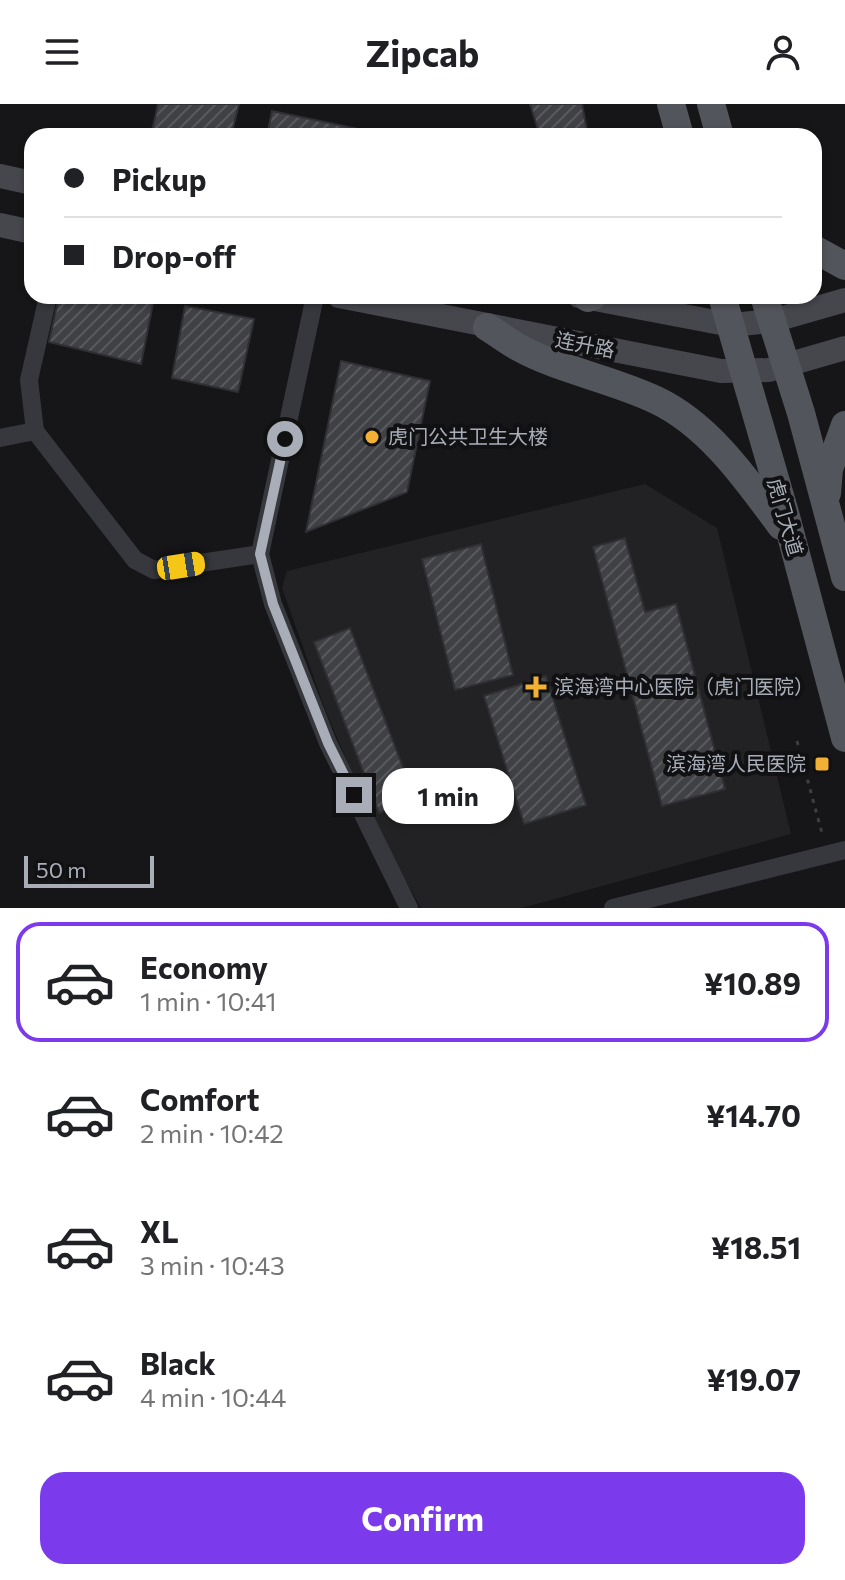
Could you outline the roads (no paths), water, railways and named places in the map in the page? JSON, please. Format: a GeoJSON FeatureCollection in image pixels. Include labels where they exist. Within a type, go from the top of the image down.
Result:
{"type":"FeatureCollection","features":[{"type":"Feature","properties":{"kind":"main road"},"geometry":{"type":"LineString","coordinates":[[671,104],[678,128]]}},
{"type":"Feature","properties":{"kind":"main road"},"geometry":{"type":"LineString","coordinates":[[711,104],[718,128]]}},
{"type":"Feature","properties":{"kind":"main road"},"geometry":{"type":"LineString","coordinates":[[0,176],[24,181]]}},
{"type":"Feature","properties":{"kind":"main road"},"geometry":{"type":"LineString","coordinates":[[0,225],[24,230]]}},
{"type":"Feature","properties":{"kind":"main road"},"geometry":{"type":"LineString","coordinates":[[822,253],[845,266]]}},
{"type":"Feature","properties":{"kind":"main road"},"geometry":{"type":"LineString","coordinates":[[623,304],[731,325],[768,309],[816,310],[845,300]]}},
{"type":"Feature","properties":{"kind":"main road","name":"连升路"},"geometry":{"type":"LineString","coordinates":[[377,304],[691,366],[744,372],[769,370],[838,350]]}},
{"type":"Feature","properties":{"kind":"main road","name":"虎门大道"},"geometry":{"type":"LineString","coordinates":[[724,304],[845,738]]}},
{"type":"Feature","properties":{"kind":"main road","name":"虎门大道"},"geometry":{"type":"LineString","coordinates":[[768,309],[845,577]]}},
{"type":"Feature","properties":{"kind":"main road"},"geometry":{"type":"LineString","coordinates":[[487,327],[519,348],[556,364],[608,379],[659,401],[691,423],[721,451],[793,543]]}},
{"type":"Feature","properties":{"kind":"main road"},"geometry":{"type":"LineString","coordinates":[[826,506],[829,469],[845,425]]}},
{"type":"Feature","properties":{"kind":"street"},"geometry":{"type":"LineString","coordinates":[[46,304],[29,380],[35,431],[135,560],[154,570],[260,554]]}},
{"type":"Feature","properties":{"kind":"street"},"geometry":{"type":"LineString","coordinates":[[313,304],[260,554],[273,604],[328,743],[409,908]]}},
{"type":"Feature","properties":{"kind":"street"},"geometry":{"type":"LineString","coordinates":[[0,438],[35,431]]}},
{"type":"Feature","properties":{"kind":"street"},"geometry":{"type":"LineString","coordinates":[[613,908],[845,850]]}},
{"type":"Feature","properties":{"kind":"place","name":"虎门公共卫生大楼"},"geometry":{"type":"Point","coordinates":[372,437]}},
{"type":"Feature","properties":{"kind":"place","name":"滨海湾中心医院（虎门医院）"},"geometry":{"type":"Point","coordinates":[536,687]}},
{"type":"Feature","properties":{"kind":"place","name":"滨海湾人民医院"},"geometry":{"type":"Point","coordinates":[822,764]}}]}
